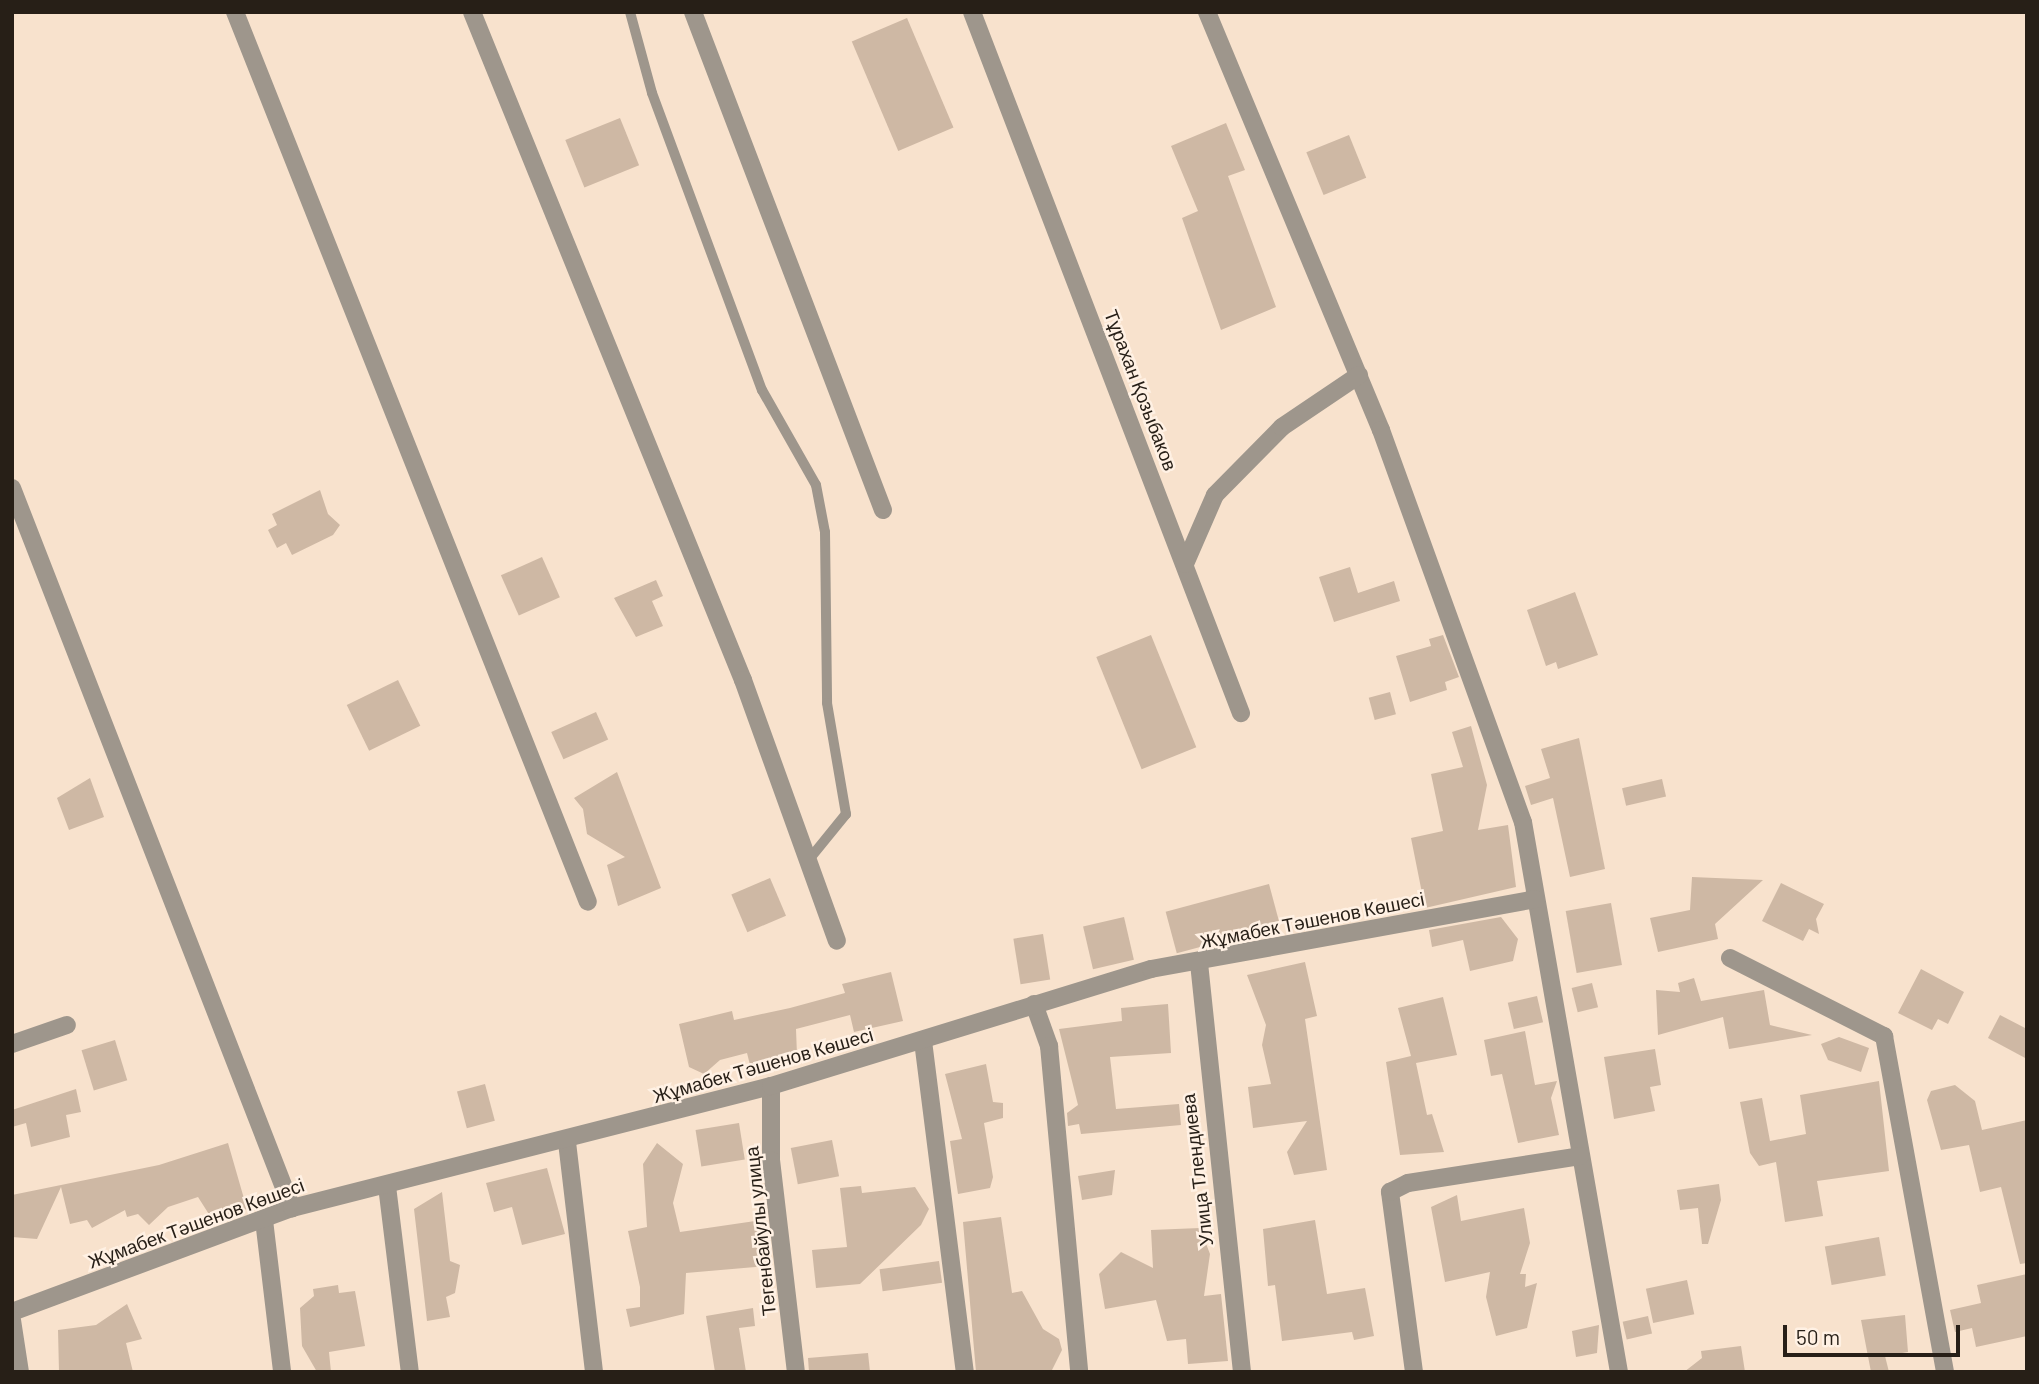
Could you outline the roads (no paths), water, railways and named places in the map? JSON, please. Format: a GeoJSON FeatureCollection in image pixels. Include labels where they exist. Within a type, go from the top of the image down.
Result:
{"type":"FeatureCollection","features":[{"type":"Feature","properties":{"kind":"street"},"geometry":{"type":"LineString","coordinates":[[235,12],[587,902]]}},
{"type":"Feature","properties":{"kind":"street"},"geometry":{"type":"LineString","coordinates":[[471,12],[743,680],[837,941]]}},
{"type":"Feature","properties":{"kind":"street"},"geometry":{"type":"LineString","coordinates":[[693,12],[883,510]]}},
{"type":"Feature","properties":{"kind":"street","name":"Тұрахан Қозыбаков"},"geometry":{"type":"LineString","coordinates":[[972,12],[1241,713]]}},
{"type":"Feature","properties":{"kind":"street"},"geometry":{"type":"LineString","coordinates":[[1207,12],[1359,375],[1488,717],[1523,822],[1619,1372]]}},
{"type":"Feature","properties":{"kind":"street"},"geometry":{"type":"LineString","coordinates":[[1185,564],[1197,528],[1225,485],[1282,427],[1359,375]]}},
{"type":"Feature","properties":{"kind":"street"},"geometry":{"type":"LineString","coordinates":[[12,488],[292,1209]]}},
{"type":"Feature","properties":{"kind":"street","name":"Жұмабек Тәшенов Көшесі"},"geometry":{"type":"LineString","coordinates":[[12,1312],[292,1209],[566,1142],[771,1086],[1151,969],[1199,963],[1536,899]]}},
{"type":"Feature","properties":{"kind":"street"},"geometry":{"type":"LineString","coordinates":[[1730,958],[1884,1036],[1945,1372]]}},
{"type":"Feature","properties":{"kind":"street","name":"Улица Тлендиева"},"geometry":{"type":"LineString","coordinates":[[1199,963],[1242,1372]]}},
{"type":"Feature","properties":{"kind":"street"},"geometry":{"type":"LineString","coordinates":[[1034,1004],[1049,1046],[1079,1372]]}},
{"type":"Feature","properties":{"kind":"street"},"geometry":{"type":"LineString","coordinates":[[12,1044],[67,1025]]}},
{"type":"Feature","properties":{"kind":"street"},"geometry":{"type":"LineString","coordinates":[[923,1041],[965,1372]]}},
{"type":"Feature","properties":{"kind":"street","name":"Тегенбайулы улица"},"geometry":{"type":"LineString","coordinates":[[771,1086],[771,1160],[796,1372]]}},
{"type":"Feature","properties":{"kind":"street"},"geometry":{"type":"LineString","coordinates":[[566,1142],[594,1372]]}},
{"type":"Feature","properties":{"kind":"street"},"geometry":{"type":"LineString","coordinates":[[1414,1372],[1390,1192],[1408,1182],[1580,1156]]}},
{"type":"Feature","properties":{"kind":"street"},"geometry":{"type":"LineString","coordinates":[[387,1186],[410,1372]]}},
{"type":"Feature","properties":{"kind":"street"},"geometry":{"type":"LineString","coordinates":[[264,1220],[282,1372]]}},
{"type":"Feature","properties":{"kind":"street"},"geometry":{"type":"LineString","coordinates":[[12,1320],[20,1372]]}},
{"type":"Feature","properties":{"kind":"lane"},"geometry":{"type":"LineString","coordinates":[[630,12],[652,93],[762,390],[818,497],[825,532],[827,703],[846,814],[807,862]]}}]}
